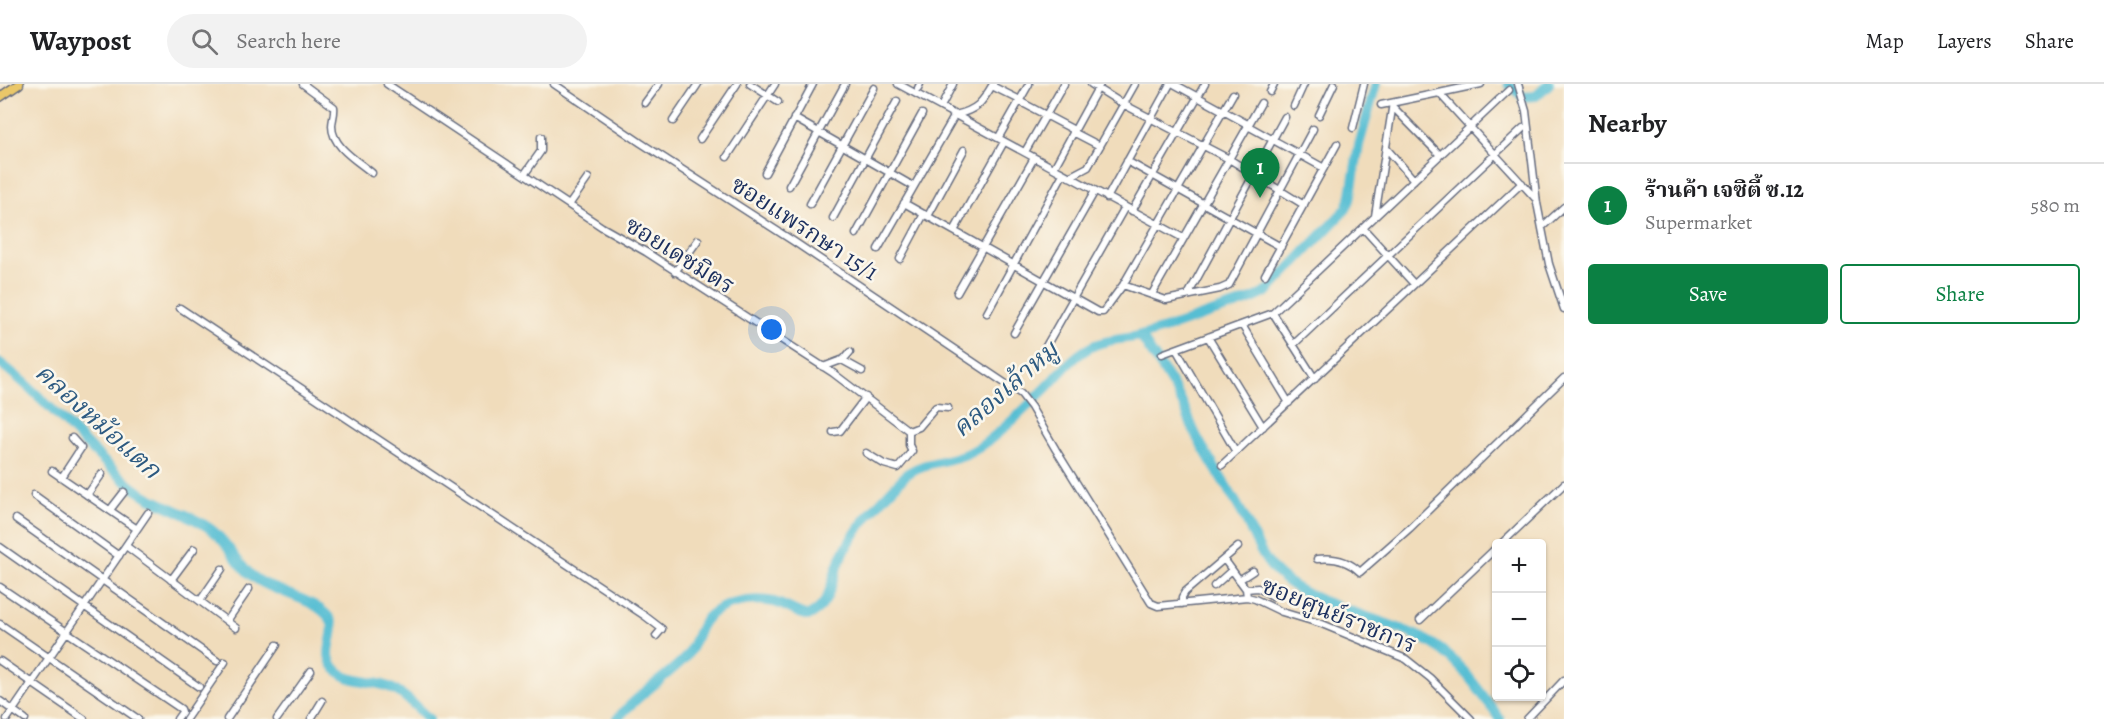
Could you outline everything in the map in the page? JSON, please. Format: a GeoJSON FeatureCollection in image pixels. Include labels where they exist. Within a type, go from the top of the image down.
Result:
{"type":"FeatureCollection","features":[{"type":"Feature","properties":{"kind":"main road"},"geometry":{"type":"LineString","coordinates":[[0,97],[19,84]]}},
{"type":"Feature","properties":{"kind":"street"},"geometry":{"type":"LineString","coordinates":[[303,84],[334,107],[332,125],[334,137],[344,150],[372,173]]}},
{"type":"Feature","properties":{"kind":"street","name":"ซอยเดชมิตร"},"geometry":{"type":"LineString","coordinates":[[387,84],[569,205],[823,367],[909,431]]}},
{"type":"Feature","properties":{"kind":"street","name":"ซอยแพรกษา 15/1"},"geometry":{"type":"LineString","coordinates":[[554,84],[1021,394],[1031,407]]}},
{"type":"Feature","properties":{"kind":"street"},"geometry":{"type":"LineString","coordinates":[[645,104],[659,84]]}},
{"type":"Feature","properties":{"kind":"street"},"geometry":{"type":"LineString","coordinates":[[673,122],[698,84]]}},
{"type":"Feature","properties":{"kind":"street"},"geometry":{"type":"LineString","coordinates":[[700,139],[736,84]]}},
{"type":"Feature","properties":{"kind":"street"},"geometry":{"type":"LineString","coordinates":[[750,84],[778,102]]}},
{"type":"Feature","properties":{"kind":"street"},"geometry":{"type":"LineString","coordinates":[[727,158],[775,84]]}},
{"type":"Feature","properties":{"kind":"street"},"geometry":{"type":"LineString","coordinates":[[765,173],[813,84]]}},
{"type":"Feature","properties":{"kind":"street"},"geometry":{"type":"LineString","coordinates":[[789,186],[845,84]]}},
{"type":"Feature","properties":{"kind":"street"},"geometry":{"type":"LineString","coordinates":[[898,84],[1183,238]]}},
{"type":"Feature","properties":{"kind":"street"},"geometry":{"type":"LineString","coordinates":[[943,102],[953,84]]}},
{"type":"Feature","properties":{"kind":"street"},"geometry":{"type":"LineString","coordinates":[[1000,135],[1029,84]]}},
{"type":"Feature","properties":{"kind":"street"},"geometry":{"type":"LineString","coordinates":[[1026,150],[1064,84]]}},
{"type":"Feature","properties":{"kind":"street"},"geometry":{"type":"LineString","coordinates":[[1090,84],[1099,86],[1123,104],[1254,173],[1304,205]]}},
{"type":"Feature","properties":{"kind":"street"},"geometry":{"type":"LineString","coordinates":[[987,313],[1066,175],[1088,167],[1135,84]]}},
{"type":"Feature","properties":{"kind":"street"},"geometry":{"type":"LineString","coordinates":[[1107,198],[1150,117],[1172,84],[1324,168]]}},
{"type":"Feature","properties":{"kind":"street"},"geometry":{"type":"LineString","coordinates":[[1132,211],[1205,84]]}},
{"type":"Feature","properties":{"kind":"street"},"geometry":{"type":"LineString","coordinates":[[1270,92],[1274,84]]}},
{"type":"Feature","properties":{"kind":"street"},"geometry":{"type":"LineString","coordinates":[[1294,106],[1304,84]]}},
{"type":"Feature","properties":{"kind":"street"},"geometry":{"type":"LineString","coordinates":[[1319,115],[1334,84]]}},
{"type":"Feature","properties":{"kind":"street"},"geometry":{"type":"LineString","coordinates":[[1353,128],[1364,84]]}},
{"type":"Feature","properties":{"kind":"street"},"geometry":{"type":"LineString","coordinates":[[1382,105],[1393,105],[1481,84]]}},
{"type":"Feature","properties":{"kind":"street"},"geometry":{"type":"LineString","coordinates":[[1518,84],[1525,107],[1537,203],[1549,264],[1564,309]]}},
{"type":"Feature","properties":{"kind":"street"},"geometry":{"type":"LineString","coordinates":[[878,249],[955,115],[968,112],[978,106],[993,85],[1100,146]]}},
{"type":"Feature","properties":{"kind":"street"},"geometry":{"type":"LineString","coordinates":[[1055,166],[1099,86]]}},
{"type":"Feature","properties":{"kind":"street"},"geometry":{"type":"LineString","coordinates":[[810,204],[874,88]]}},
{"type":"Feature","properties":{"kind":"street"},"geometry":{"type":"LineString","coordinates":[[1162,354],[1273,313],[1509,90]]}},
{"type":"Feature","properties":{"kind":"street"},"geometry":{"type":"LineString","coordinates":[[1439,93],[1533,194],[1537,203]]}},
{"type":"Feature","properties":{"kind":"street"},"geometry":{"type":"LineString","coordinates":[[903,203],[1098,312],[1103,312],[1123,285],[1233,94]]}},
{"type":"Feature","properties":{"kind":"street"},"geometry":{"type":"LineString","coordinates":[[833,218],[897,101]]}},
{"type":"Feature","properties":{"kind":"street"},"geometry":{"type":"LineString","coordinates":[[1152,294],[1261,103]]}},
{"type":"Feature","properties":{"kind":"street"},"geometry":{"type":"LineString","coordinates":[[1375,216],[1393,105]]}},
{"type":"Feature","properties":{"kind":"street"},"geometry":{"type":"LineString","coordinates":[[1393,105],[1440,155]]}},
{"type":"Feature","properties":{"kind":"street"},"geometry":{"type":"LineString","coordinates":[[856,234],[922,114]]}},
{"type":"Feature","properties":{"kind":"street"},"geometry":{"type":"LineString","coordinates":[[1188,296],[1285,117]]}},
{"type":"Feature","properties":{"kind":"street"},"geometry":{"type":"LineString","coordinates":[[794,118],[913,186]]}},
{"type":"Feature","properties":{"kind":"street"},"geometry":{"type":"LineString","coordinates":[[1293,345],[1522,128]]}},
{"type":"Feature","properties":{"kind":"street"},"geometry":{"type":"LineString","coordinates":[[1123,285],[1166,300],[1220,289],[1229,285],[1313,129]]}},
{"type":"Feature","properties":{"kind":"street"},"geometry":{"type":"LineString","coordinates":[[524,175],[541,151],[541,137]]}},
{"type":"Feature","properties":{"kind":"street"},"geometry":{"type":"LineString","coordinates":[[954,231],[1004,142]]}},
{"type":"Feature","properties":{"kind":"street"},"geometry":{"type":"LineString","coordinates":[[1265,274],[1337,144]]}},
{"type":"Feature","properties":{"kind":"street"},"geometry":{"type":"LineString","coordinates":[[1386,148],[1414,180]]}},
{"type":"Feature","properties":{"kind":"street"},"geometry":{"type":"LineString","coordinates":[[900,259],[964,150]]}},
{"type":"Feature","properties":{"kind":"street"},"geometry":{"type":"LineString","coordinates":[[957,293],[1034,158]]}},
{"type":"Feature","properties":{"kind":"street"},"geometry":{"type":"LineString","coordinates":[[1127,161],[1281,247]]}},
{"type":"Feature","properties":{"kind":"street"},"geometry":{"type":"LineString","coordinates":[[569,205],[588,178]]}},
{"type":"Feature","properties":{"kind":"street"},"geometry":{"type":"LineString","coordinates":[[1222,465],[1522,183]]}},
{"type":"Feature","properties":{"kind":"street"},"geometry":{"type":"LineString","coordinates":[[1014,333],[1095,191]]}},
{"type":"Feature","properties":{"kind":"street"},"geometry":{"type":"LineString","coordinates":[[1041,355],[1125,207]]}},
{"type":"Feature","properties":{"kind":"street"},"geometry":{"type":"LineString","coordinates":[[1542,227],[1564,207]]}},
{"type":"Feature","properties":{"kind":"street"},"geometry":{"type":"LineString","coordinates":[[1363,228],[1414,284]]}},
{"type":"Feature","properties":{"kind":"street"},"geometry":{"type":"LineString","coordinates":[[675,272],[698,240]]}},
{"type":"Feature","properties":{"kind":"street"},"geometry":{"type":"LineString","coordinates":[[180,308],[645,616],[662,629],[656,636]]}},
{"type":"Feature","properties":{"kind":"street"},"geometry":{"type":"LineString","coordinates":[[1273,313],[1315,379]]}},
{"type":"Feature","properties":{"kind":"street"},"geometry":{"type":"LineString","coordinates":[[1242,325],[1289,403]]}},
{"type":"Feature","properties":{"kind":"street"},"geometry":{"type":"LineString","coordinates":[[1208,337],[1263,427]]}},
{"type":"Feature","properties":{"kind":"street"},"geometry":{"type":"LineString","coordinates":[[1176,349],[1236,452]]}},
{"type":"Feature","properties":{"kind":"street"},"geometry":{"type":"LineString","coordinates":[[823,367],[842,360],[850,352]]}},
{"type":"Feature","properties":{"kind":"street"},"geometry":{"type":"LineString","coordinates":[[842,360],[862,371]]}},
{"type":"Feature","properties":{"kind":"street"},"geometry":{"type":"LineString","coordinates":[[1317,560],[1329,558],[1341,560],[1360,572],[1410,528],[1564,378]]}},
{"type":"Feature","properties":{"kind":"street"},"geometry":{"type":"LineString","coordinates":[[833,432],[840,431],[866,397]]}},
{"type":"Feature","properties":{"kind":"street"},"geometry":{"type":"LineString","coordinates":[[866,453],[884,464],[898,468],[912,450],[909,445],[909,431],[919,427],[936,407],[948,408]]}},
{"type":"Feature","properties":{"kind":"street","name":"ซอยศูนย์ราชการ"},"geometry":{"type":"LineString","coordinates":[[1031,407],[1151,603],[1158,606],[1182,604],[1246,593],[1282,612],[1322,624],[1406,659],[1430,678],[1471,719]]}},
{"type":"Feature","properties":{"kind":"street"},"geometry":{"type":"LineString","coordinates":[[62,477],[81,448],[72,438]]}},
{"type":"Feature","properties":{"kind":"street"},"geometry":{"type":"LineString","coordinates":[[52,471],[137,529]]}},
{"type":"Feature","properties":{"kind":"street"},"geometry":{"type":"LineString","coordinates":[[87,495],[102,474]]}},
{"type":"Feature","properties":{"kind":"street"},"geometry":{"type":"LineString","coordinates":[[1505,539],[1564,484]]}},
{"type":"Feature","properties":{"kind":"street"},"geometry":{"type":"LineString","coordinates":[[110,510],[124,492]]}},
{"type":"Feature","properties":{"kind":"street"},"geometry":{"type":"LineString","coordinates":[[34,495],[119,556]]}},
{"type":"Feature","properties":{"kind":"street"},"geometry":{"type":"LineString","coordinates":[[7,719],[148,513]]}},
{"type":"Feature","properties":{"kind":"street"},"geometry":{"type":"LineString","coordinates":[[16,519],[221,661],[186,719]]}},
{"type":"Feature","properties":{"kind":"street"},"geometry":{"type":"LineString","coordinates":[[126,546],[236,628]]}},
{"type":"Feature","properties":{"kind":"street"},"geometry":{"type":"LineString","coordinates":[[0,547],[199,687]]}},
{"type":"Feature","properties":{"kind":"street"},"geometry":{"type":"LineString","coordinates":[[1182,604],[1185,592],[1238,547]]}},
{"type":"Feature","properties":{"kind":"street"},"geometry":{"type":"LineString","coordinates":[[171,580],[194,549]]}},
{"type":"Feature","properties":{"kind":"street"},"geometry":{"type":"LineString","coordinates":[[1420,620],[1492,553]]}},
{"type":"Feature","properties":{"kind":"street"},"geometry":{"type":"LineString","coordinates":[[1224,559],[1246,593],[1258,588],[1273,596]]}},
{"type":"Feature","properties":{"kind":"street"},"geometry":{"type":"LineString","coordinates":[[200,601],[222,569]]}},
{"type":"Feature","properties":{"kind":"street"},"geometry":{"type":"LineString","coordinates":[[1214,586],[1232,570]]}},
{"type":"Feature","properties":{"kind":"street"},"geometry":{"type":"LineString","coordinates":[[1239,580],[1253,571]]}},
{"type":"Feature","properties":{"kind":"street"},"geometry":{"type":"LineString","coordinates":[[0,587],[181,709],[182,712],[177,719]]}},
{"type":"Feature","properties":{"kind":"street"},"geometry":{"type":"LineString","coordinates":[[226,621],[249,589]]}},
{"type":"Feature","properties":{"kind":"street"},"geometry":{"type":"LineString","coordinates":[[0,624],[138,719]]}},
{"type":"Feature","properties":{"kind":"street"},"geometry":{"type":"LineString","coordinates":[[227,719],[277,645]]}},
{"type":"Feature","properties":{"kind":"street"},"geometry":{"type":"LineString","coordinates":[[0,661],[84,719]]}},
{"type":"Feature","properties":{"kind":"street"},"geometry":{"type":"LineString","coordinates":[[278,719],[311,671]]}},
{"type":"Feature","properties":{"kind":"street"},"geometry":{"type":"LineString","coordinates":[[1527,719],[1564,681]]}},
{"type":"Feature","properties":{"kind":"street"},"geometry":{"type":"LineString","coordinates":[[0,701],[26,719]]}},
{"type":"Feature","properties":{"kind":"street"},"geometry":{"type":"LineString","coordinates":[[311,719],[322,701]]}},
{"type":"Feature","properties":{"kind":"waterway","name":"คลองเล้าหมู"},"geometry":{"type":"LineString","coordinates":[[617,719],[632,703],[683,660],[705,620],[719,609],[736,603],[756,600],[774,602],[808,616],[816,612],[826,600],[839,562],[852,537],[908,473],[925,465],[962,456],[980,447],[1015,418],[1081,353],[1100,343],[1159,331],[1242,303],[1268,291],[1346,209],[1350,200],[1359,145],[1376,84]]}},
{"type":"Feature","properties":{"kind":"waterway","name":"คลองเล้าหมู"},"geometry":{"type":"LineString","coordinates":[[1508,84],[1523,97],[1536,96],[1549,84]]}},
{"type":"Feature","properties":{"kind":"waterway"},"geometry":{"type":"LineString","coordinates":[[1140,335],[1175,389],[1201,445],[1237,503],[1273,570],[1294,586],[1311,595],[1405,631],[1434,645],[1466,673],[1500,719]]}},
{"type":"Feature","properties":{"kind":"waterway","name":"คลองหม้อแตก"},"geometry":{"type":"LineString","coordinates":[[0,363],[34,392],[129,484],[212,530],[245,569],[258,580],[312,604],[327,615],[333,628],[329,657],[332,665],[339,672],[356,680],[392,688],[429,719]]}},
{"type":"Feature","properties":{"kind":"place","name":"ร้านค้า เจซิตี้ ซ.12"},"geometry":{"type":"Point","coordinates":[1260,198]}}]}
